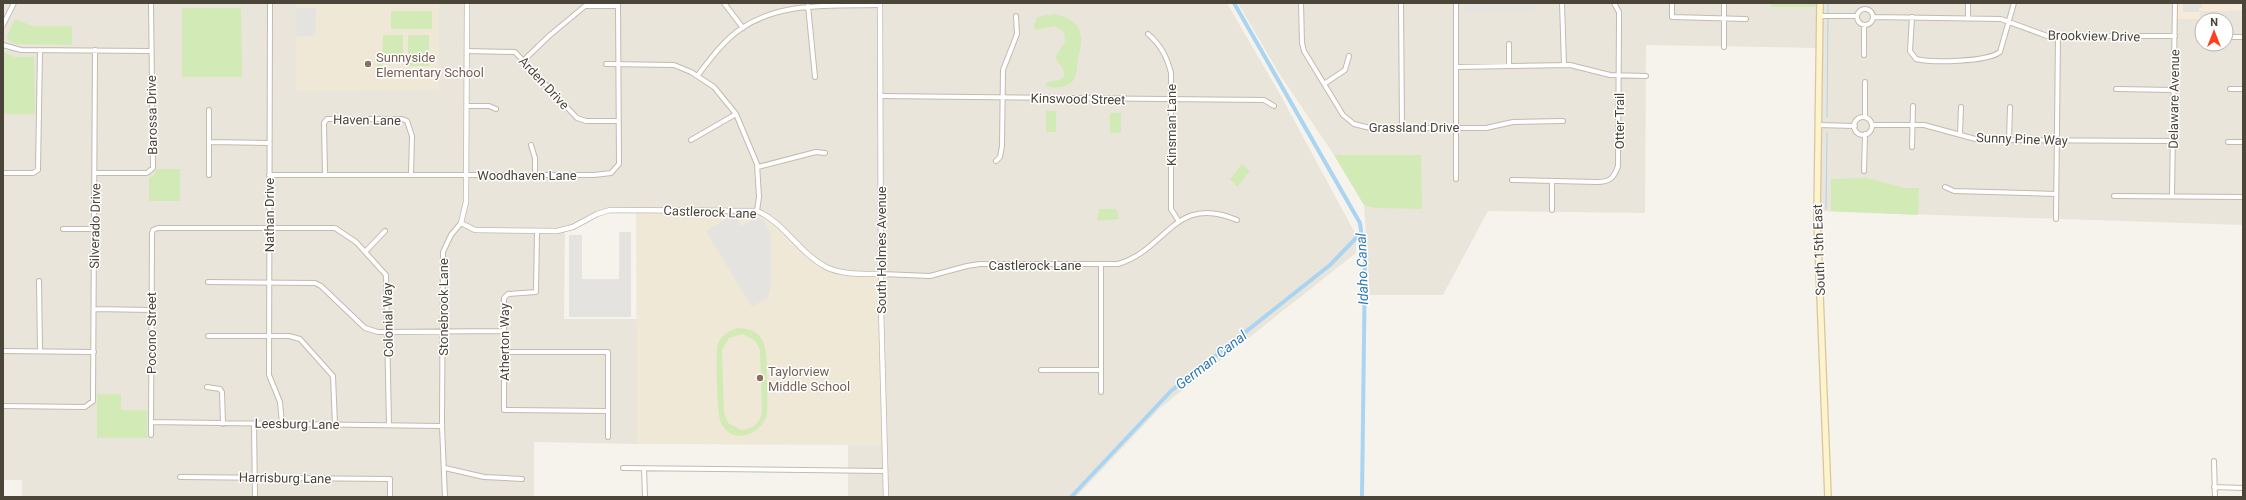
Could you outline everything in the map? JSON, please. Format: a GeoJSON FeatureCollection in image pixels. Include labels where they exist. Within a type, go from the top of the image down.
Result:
{"type":"FeatureCollection","features":[{"type":"Feature","properties":{"kind":"main road","name":"South 15th East"},"geometry":{"type":"LineString","coordinates":[[1820,3],[1822,16],[1818,125],[1817,219],[1828,497]]}},
{"type":"Feature","properties":{"kind":"street"},"geometry":{"type":"LineString","coordinates":[[3,25],[14,3]]}},
{"type":"Feature","properties":{"kind":"street","name":"Barossa Drive"},"geometry":{"type":"LineString","coordinates":[[95,173],[147,173],[153,168],[151,3]]}},
{"type":"Feature","properties":{"kind":"street","name":"Nathan Drive"},"geometry":{"type":"LineString","coordinates":[[270,3],[269,375],[280,402],[282,424]]}},
{"type":"Feature","properties":{"kind":"street","name":"Stonebrook Lane"},"geometry":{"type":"LineString","coordinates":[[445,497],[445,468],[442,426],[444,252],[451,235],[461,223],[465,213],[467,175],[467,3]]}},
{"type":"Feature","properties":{"kind":"street"},"geometry":{"type":"LineString","coordinates":[[724,3],[742,28]]}},
{"type":"Feature","properties":{"kind":"street","name":"Grassland Drive"},"geometry":{"type":"LineString","coordinates":[[1301,3],[1302,43],[1343,115],[1354,124],[1370,128],[1486,128],[1513,122],[1563,120]]}},
{"type":"Feature","properties":{"kind":"street"},"geometry":{"type":"LineString","coordinates":[[1401,3],[1402,128]]}},
{"type":"Feature","properties":{"kind":"street"},"geometry":{"type":"LineString","coordinates":[[1456,3],[1456,179]]}},
{"type":"Feature","properties":{"kind":"street"},"geometry":{"type":"LineString","coordinates":[[1562,3],[1564,65]]}},
{"type":"Feature","properties":{"kind":"street","name":"Otter Trail"},"geometry":{"type":"LineString","coordinates":[[1552,182],[1605,182],[1615,175],[1618,166],[1618,12],[1614,3]]}},
{"type":"Feature","properties":{"kind":"street"},"geometry":{"type":"LineString","coordinates":[[1672,3],[1672,17],[1746,19]]}},
{"type":"Feature","properties":{"kind":"street"},"geometry":{"type":"LineString","coordinates":[[1724,3],[1724,47]]}},
{"type":"Feature","properties":{"kind":"street"},"geometry":{"type":"LineString","coordinates":[[1865,3],[1865,9]]}},
{"type":"Feature","properties":{"kind":"street"},"geometry":{"type":"LineString","coordinates":[[1968,3],[1968,18]]}},
{"type":"Feature","properties":{"kind":"street"},"geometry":{"type":"LineString","coordinates":[[1912,17],[1910,51],[1916,59],[1958,61],[1994,57],[2000,52],[2014,3]]}},
{"type":"Feature","properties":{"kind":"street","name":"Delaware Avenue"},"geometry":{"type":"LineString","coordinates":[[2172,195],[2175,3]]}},
{"type":"Feature","properties":{"kind":"street"},"geometry":{"type":"LineString","coordinates":[[524,60],[549,36],[585,6],[618,4]]}},
{"type":"Feature","properties":{"kind":"street","name":"Woodhaven Lane"},"geometry":{"type":"LineString","coordinates":[[269,174],[535,175],[611,173],[619,164],[618,4]]}},
{"type":"Feature","properties":{"kind":"street"},"geometry":{"type":"LineString","coordinates":[[698,75],[717,51],[742,28],[779,11],[808,6],[880,4]]}},
{"type":"Feature","properties":{"kind":"street","name":"South Holmes Avenue"},"geometry":{"type":"LineString","coordinates":[[880,4],[881,274],[886,497]]}},
{"type":"Feature","properties":{"kind":"street"},"geometry":{"type":"LineString","coordinates":[[808,6],[815,78]]}},
{"type":"Feature","properties":{"kind":"street"},"geometry":{"type":"LineString","coordinates":[[1865,9],[1872,12],[1873,17],[1871,22],[1864,25],[1859,23],[1856,16],[1858,12],[1865,9]]}},
{"type":"Feature","properties":{"kind":"street"},"geometry":{"type":"LineString","coordinates":[[996,161],[1000,157],[1002,146],[1002,98],[1005,63],[1018,34],[1016,16]]}},
{"type":"Feature","properties":{"kind":"street"},"geometry":{"type":"LineString","coordinates":[[1822,16],[1856,16]]}},
{"type":"Feature","properties":{"kind":"street","name":"Brookview Drive"},"geometry":{"type":"LineString","coordinates":[[1873,17],[2001,19],[2010,21],[2039,34],[2058,36],[2175,36]]}},
{"type":"Feature","properties":{"kind":"street"},"geometry":{"type":"LineString","coordinates":[[1864,25],[1864,55]]}},
{"type":"Feature","properties":{"kind":"street","name":"Kinsman Lane"},"geometry":{"type":"LineString","coordinates":[[1148,34],[1157,42],[1168,62],[1171,73],[1171,209],[1178,220]]}},
{"type":"Feature","properties":{"kind":"street"},"geometry":{"type":"LineString","coordinates":[[2056,219],[2058,36]]}},
{"type":"Feature","properties":{"kind":"street"},"geometry":{"type":"LineString","coordinates":[[3,44],[15,50],[151,51]]}},
{"type":"Feature","properties":{"kind":"street"},"geometry":{"type":"LineString","coordinates":[[1509,44],[1509,66]]}},
{"type":"Feature","properties":{"kind":"street"},"geometry":{"type":"LineString","coordinates":[[3,173],[33,173],[38,170],[40,50]]}},
{"type":"Feature","properties":{"kind":"street","name":"Silverado Drive"},"geometry":{"type":"LineString","coordinates":[[3,406],[91,403],[94,352],[95,50]]}},
{"type":"Feature","properties":{"kind":"street","name":"Arden Drive"},"geometry":{"type":"LineString","coordinates":[[467,51],[511,51],[524,60],[581,120],[619,121]]}},
{"type":"Feature","properties":{"kind":"street"},"geometry":{"type":"LineString","coordinates":[[1324,84],[1345,70],[1348,56]]}},
{"type":"Feature","properties":{"kind":"street"},"geometry":{"type":"LineString","coordinates":[[606,64],[669,64],[698,75],[714,87],[736,114],[758,167],[759,197],[757,211]]}},
{"type":"Feature","properties":{"kind":"street"},"geometry":{"type":"LineString","coordinates":[[1456,67],[1564,65],[1577,66],[1601,73],[1646,76]]}},
{"type":"Feature","properties":{"kind":"street"},"geometry":{"type":"LineString","coordinates":[[1865,82],[1865,117]]}},
{"type":"Feature","properties":{"kind":"street"},"geometry":{"type":"LineString","coordinates":[[2116,89],[2174,90]]}},
{"type":"Feature","properties":{"kind":"street"},"geometry":{"type":"LineString","coordinates":[[2230,89],[2243,89]]}},
{"type":"Feature","properties":{"kind":"street","name":"Kinswood Street"},"geometry":{"type":"LineString","coordinates":[[880,96],[1264,100],[1274,106]]}},
{"type":"Feature","properties":{"kind":"street"},"geometry":{"type":"LineString","coordinates":[[467,106],[489,106],[496,109]]}},
{"type":"Feature","properties":{"kind":"street"},"geometry":{"type":"LineString","coordinates":[[1912,147],[1913,106]]}},
{"type":"Feature","properties":{"kind":"street"},"geometry":{"type":"LineString","coordinates":[[1960,134],[1961,107]]}},
{"type":"Feature","properties":{"kind":"street"},"geometry":{"type":"LineString","coordinates":[[2009,140],[2010,107]]}},
{"type":"Feature","properties":{"kind":"street"},"geometry":{"type":"LineString","coordinates":[[209,110],[209,175]]}},
{"type":"Feature","properties":{"kind":"street"},"geometry":{"type":"LineString","coordinates":[[691,140],[736,114]]}},
{"type":"Feature","properties":{"kind":"street"},"geometry":{"type":"LineString","coordinates":[[1865,117],[1870,120],[1872,125],[1869,132],[1865,134],[1859,133],[1855,126],[1859,118],[1865,117]]}},
{"type":"Feature","properties":{"kind":"street","name":"Haven Lane"},"geometry":{"type":"LineString","coordinates":[[325,174],[324,123],[327,119],[402,119],[407,121],[411,129],[411,174]]}},
{"type":"Feature","properties":{"kind":"street"},"geometry":{"type":"LineString","coordinates":[[1818,125],[1855,126]]}},
{"type":"Feature","properties":{"kind":"street","name":"Sunny Pine Way"},"geometry":{"type":"LineString","coordinates":[[1872,125],[1912,125],[1936,127],[1979,140],[2173,141]]}},
{"type":"Feature","properties":{"kind":"street"},"geometry":{"type":"LineString","coordinates":[[1864,170],[1865,134]]}},
{"type":"Feature","properties":{"kind":"street"},"geometry":{"type":"LineString","coordinates":[[210,142],[269,143]]}},
{"type":"Feature","properties":{"kind":"street"},"geometry":{"type":"LineString","coordinates":[[2228,142],[2243,142]]}},
{"type":"Feature","properties":{"kind":"street"},"geometry":{"type":"LineString","coordinates":[[531,145],[535,158],[535,175]]}},
{"type":"Feature","properties":{"kind":"street"},"geometry":{"type":"LineString","coordinates":[[758,167],[816,152],[825,152]]}},
{"type":"Feature","properties":{"kind":"street"},"geometry":{"type":"LineString","coordinates":[[1512,180],[1552,182],[1552,210]]}},
{"type":"Feature","properties":{"kind":"street"},"geometry":{"type":"LineString","coordinates":[[1945,186],[1954,191],[2056,194]]}},
{"type":"Feature","properties":{"kind":"street"},"geometry":{"type":"LineString","coordinates":[[2114,196],[2172,195],[2243,197]]}},
{"type":"Feature","properties":{"kind":"street","name":"Castlerock Lane"},"geometry":{"type":"LineString","coordinates":[[461,223],[475,230],[537,232],[565,230],[597,214],[610,210],[757,211],[776,222],[811,256],[826,267],[847,273],[930,276],[980,264],[1118,264],[1137,257],[1178,220],[1203,213],[1223,214],[1237,220]]}},
{"type":"Feature","properties":{"kind":"street"},"geometry":{"type":"LineString","coordinates":[[63,229],[94,228]]}},
{"type":"Feature","properties":{"kind":"street","name":"Colonial Way"},"geometry":{"type":"LineString","coordinates":[[153,230],[158,228],[335,228],[349,236],[366,251],[386,275],[389,425]]}},
{"type":"Feature","properties":{"kind":"street","name":"Pocono Street"},"geometry":{"type":"LineString","coordinates":[[151,435],[151,310],[153,230]]}},
{"type":"Feature","properties":{"kind":"street"},"geometry":{"type":"LineString","coordinates":[[366,251],[385,231]]}},
{"type":"Feature","properties":{"kind":"street","name":"Atherton Way"},"geometry":{"type":"LineString","coordinates":[[537,232],[536,292],[505,294],[504,410],[608,411]]}},
{"type":"Feature","properties":{"kind":"street"},"geometry":{"type":"LineString","coordinates":[[1101,265],[1101,392]]}},
{"type":"Feature","properties":{"kind":"street"},"geometry":{"type":"LineString","coordinates":[[39,281],[40,351]]}},
{"type":"Feature","properties":{"kind":"street"},"geometry":{"type":"LineString","coordinates":[[208,282],[315,283],[322,286],[365,328],[388,332],[504,331]]}},
{"type":"Feature","properties":{"kind":"street"},"geometry":{"type":"LineString","coordinates":[[94,309],[151,310]]}},
{"type":"Feature","properties":{"kind":"street"},"geometry":{"type":"LineString","coordinates":[[208,336],[289,336],[300,339],[332,372],[335,382],[336,425]]}},
{"type":"Feature","properties":{"kind":"street"},"geometry":{"type":"LineString","coordinates":[[3,351],[94,352]]}},
{"type":"Feature","properties":{"kind":"street"},"geometry":{"type":"LineString","coordinates":[[504,352],[608,352],[608,437]]}},
{"type":"Feature","properties":{"kind":"street"},"geometry":{"type":"LineString","coordinates":[[1041,370],[1101,370]]}},
{"type":"Feature","properties":{"kind":"street"},"geometry":{"type":"LineString","coordinates":[[207,387],[220,389],[222,392],[223,424]]}},
{"type":"Feature","properties":{"kind":"street","name":"Leesburg Lane"},"geometry":{"type":"LineString","coordinates":[[151,422],[442,426]]}},
{"type":"Feature","properties":{"kind":"street"},"geometry":{"type":"LineString","coordinates":[[254,424],[255,497]]}},
{"type":"Feature","properties":{"kind":"street"},"geometry":{"type":"LineString","coordinates":[[2214,461],[2215,497]]}},
{"type":"Feature","properties":{"kind":"street"},"geometry":{"type":"LineString","coordinates":[[445,468],[484,477],[522,479]]}},
{"type":"Feature","properties":{"kind":"street"},"geometry":{"type":"LineString","coordinates":[[623,468],[885,471]]}},
{"type":"Feature","properties":{"kind":"street"},"geometry":{"type":"LineString","coordinates":[[644,468],[645,497]]}},
{"type":"Feature","properties":{"kind":"street","name":"Harrisburg Lane"},"geometry":{"type":"LineString","coordinates":[[180,477],[390,479],[390,497]]}},
{"type":"Feature","properties":{"kind":"street"},"geometry":{"type":"LineString","coordinates":[[2214,487],[2243,488]]}},
{"type":"Feature","properties":{"kind":"shaded area"},"geometry":{"type":"Polygon","coordinates":[[[3,3],[1227,3],[1281,96],[1356,235],[1356,253],[1160,408],[1076,497],[848,497],[848,444],[885,445],[847,273],[818,262],[776,222],[610,210],[565,230],[564,319],[637,319],[637,444],[534,442],[534,497],[22,497],[22,480],[3,480],[3,3]]]}},
{"type":"Feature","properties":{"kind":"shaded area","name":"Sunnyside Elementary School"},"geometry":{"type":"Polygon","coordinates":[[[296,3],[439,3],[439,90],[296,91],[296,3]]]}},
{"type":"Feature","properties":{"kind":"shaded area"},"geometry":{"type":"Polygon","coordinates":[[[1238,3],[1771,3],[1771,7],[1820,3],[2175,3],[2194,15],[2194,52],[2234,52],[2234,12],[2200,11],[2242,10],[2243,6],[2243,225],[1817,211],[1819,48],[1646,45],[1645,213],[1488,211],[1443,295],[1370,295],[1364,205],[1334,155],[1280,75],[1238,3]]]}},
{"type":"Feature","properties":{"kind":"shaded area"},"geometry":{"type":"Polygon","coordinates":[[[1464,3],[1535,3],[1535,11],[1464,12],[1464,3]]]}},
{"type":"Feature","properties":{"kind":"shaded area"},"geometry":{"type":"Polygon","coordinates":[[[2175,3],[2243,3],[2242,10],[2200,11],[2194,12],[2194,19],[2175,19],[2175,3]]]}},
{"type":"Feature","properties":{"kind":"shaded area"},"geometry":{"type":"Polygon","coordinates":[[[2183,3],[2202,3],[2202,8],[2199,8],[2199,12],[2183,12],[2183,3]]]}},
{"type":"Feature","properties":{"kind":"shaded area"},"geometry":{"type":"Polygon","coordinates":[[[296,8],[316,8],[315,35],[296,37],[296,8]]]}},
{"type":"Feature","properties":{"kind":"shaded area","name":"Taylorview Middle School"},"geometry":{"type":"Polygon","coordinates":[[[636,210],[757,211],[765,215],[811,256],[836,271],[881,274],[885,445],[637,444],[636,210]]]}},
{"type":"Feature","properties":{"kind":"shaded area"},"geometry":{"type":"Polygon","coordinates":[[[734,214],[741,226],[757,217],[764,220],[771,235],[770,291],[768,297],[752,307],[706,231],[734,214]]]}},
{"type":"Feature","properties":{"kind":"shaded area"},"geometry":{"type":"Polygon","coordinates":[[[619,232],[631,232],[631,317],[569,317],[569,235],[582,235],[582,279],[619,279],[619,232]]]}},
{"type":"Feature","properties":{"kind":"green space"},"geometry":{"type":"Polygon","coordinates":[[[1771,3],[1820,3],[1820,7],[1771,7],[1771,3]]]}},
{"type":"Feature","properties":{"kind":"green space"},"geometry":{"type":"Polygon","coordinates":[[[182,8],[241,8],[242,77],[182,77],[182,8]]]}},
{"type":"Feature","properties":{"kind":"green space"},"geometry":{"type":"Polygon","coordinates":[[[391,11],[432,11],[432,29],[391,29],[391,11]]]}},
{"type":"Feature","properties":{"kind":"green space"},"geometry":{"type":"Polygon","coordinates":[[[1054,14],[1070,20],[1079,28],[1081,34],[1080,49],[1074,80],[1068,85],[1057,88],[1045,86],[1047,82],[1059,80],[1064,77],[1064,71],[1056,59],[1056,55],[1065,42],[1064,32],[1055,26],[1035,30],[1034,25],[1037,17],[1054,14]]]}},
{"type":"Feature","properties":{"kind":"green space"},"geometry":{"type":"Polygon","coordinates":[[[15,19],[32,26],[72,26],[72,45],[15,44],[7,39],[7,36],[15,19]]]}},
{"type":"Feature","properties":{"kind":"green space"},"geometry":{"type":"Polygon","coordinates":[[[383,35],[403,35],[403,59],[382,59],[382,78],[377,78],[377,59],[382,58],[383,35]]]}},
{"type":"Feature","properties":{"kind":"green space"},"geometry":{"type":"Polygon","coordinates":[[[408,35],[429,35],[429,66],[408,66],[408,35]]]}},
{"type":"Feature","properties":{"kind":"green space"},"geometry":{"type":"Polygon","coordinates":[[[3,52],[15,57],[34,57],[35,114],[3,114],[3,52]]]}},
{"type":"Feature","properties":{"kind":"green space"},"geometry":{"type":"Polygon","coordinates":[[[1046,111],[1056,111],[1056,132],[1046,132],[1046,111]]]}},
{"type":"Feature","properties":{"kind":"green space"},"geometry":{"type":"Polygon","coordinates":[[[1110,113],[1121,113],[1121,133],[1110,133],[1110,113]]]}},
{"type":"Feature","properties":{"kind":"green space"},"geometry":{"type":"Polygon","coordinates":[[[1334,155],[1421,155],[1422,209],[1376,208],[1364,205],[1334,155]]]}},
{"type":"Feature","properties":{"kind":"green space"},"geometry":{"type":"Polygon","coordinates":[[[1242,164],[1250,171],[1237,187],[1230,179],[1242,164]]]}},
{"type":"Feature","properties":{"kind":"green space"},"geometry":{"type":"Polygon","coordinates":[[[157,169],[180,169],[180,201],[149,201],[149,178],[154,175],[157,169]]]}},
{"type":"Feature","properties":{"kind":"green space"},"geometry":{"type":"Polygon","coordinates":[[[1867,178],[1904,188],[1919,188],[1918,215],[1831,211],[1831,179],[1867,178]]]}},
{"type":"Feature","properties":{"kind":"green space"},"geometry":{"type":"Polygon","coordinates":[[[1099,209],[1116,209],[1119,219],[1099,221],[1097,219],[1099,209]]]}},
{"type":"Feature","properties":{"kind":"green space"},"geometry":{"type":"Polygon","coordinates":[[[737,328],[748,329],[761,337],[767,360],[767,415],[759,428],[746,435],[739,436],[726,430],[721,423],[718,408],[717,383],[718,343],[729,332],[737,328]],[[743,334],[729,338],[722,350],[724,413],[728,423],[741,430],[756,425],[760,419],[762,411],[760,350],[755,341],[743,334]]]}},
{"type":"Feature","properties":{"kind":"green space"},"geometry":{"type":"Polygon","coordinates":[[[97,394],[121,394],[121,410],[147,410],[147,438],[97,438],[97,394]]]}},
{"type":"Feature","properties":{"kind":"waterway","name":"Idaho Canal"},"geometry":{"type":"LineString","coordinates":[[1234,3],[1360,223],[1365,260],[1362,497]]}},
{"type":"Feature","properties":{"kind":"waterway"},"geometry":{"type":"LineString","coordinates":[[1828,3],[1828,14]]}},
{"type":"Feature","properties":{"kind":"waterway"},"geometry":{"type":"LineString","coordinates":[[1827,117],[1828,18]]}},
{"type":"Feature","properties":{"kind":"waterway"},"geometry":{"type":"LineString","coordinates":[[1826,209],[1827,133]]}},
{"type":"Feature","properties":{"kind":"waterway","name":"German Canal"},"geometry":{"type":"LineString","coordinates":[[1071,497],[1171,391],[1330,265],[1361,233]]}},
{"type":"Feature","properties":{"kind":"place","name":"Sunnyside Elementary School"},"geometry":{"type":"Point","coordinates":[368,64]}},
{"type":"Feature","properties":{"kind":"place","name":"Taylorview Middle School"},"geometry":{"type":"Point","coordinates":[760,378]}}]}
